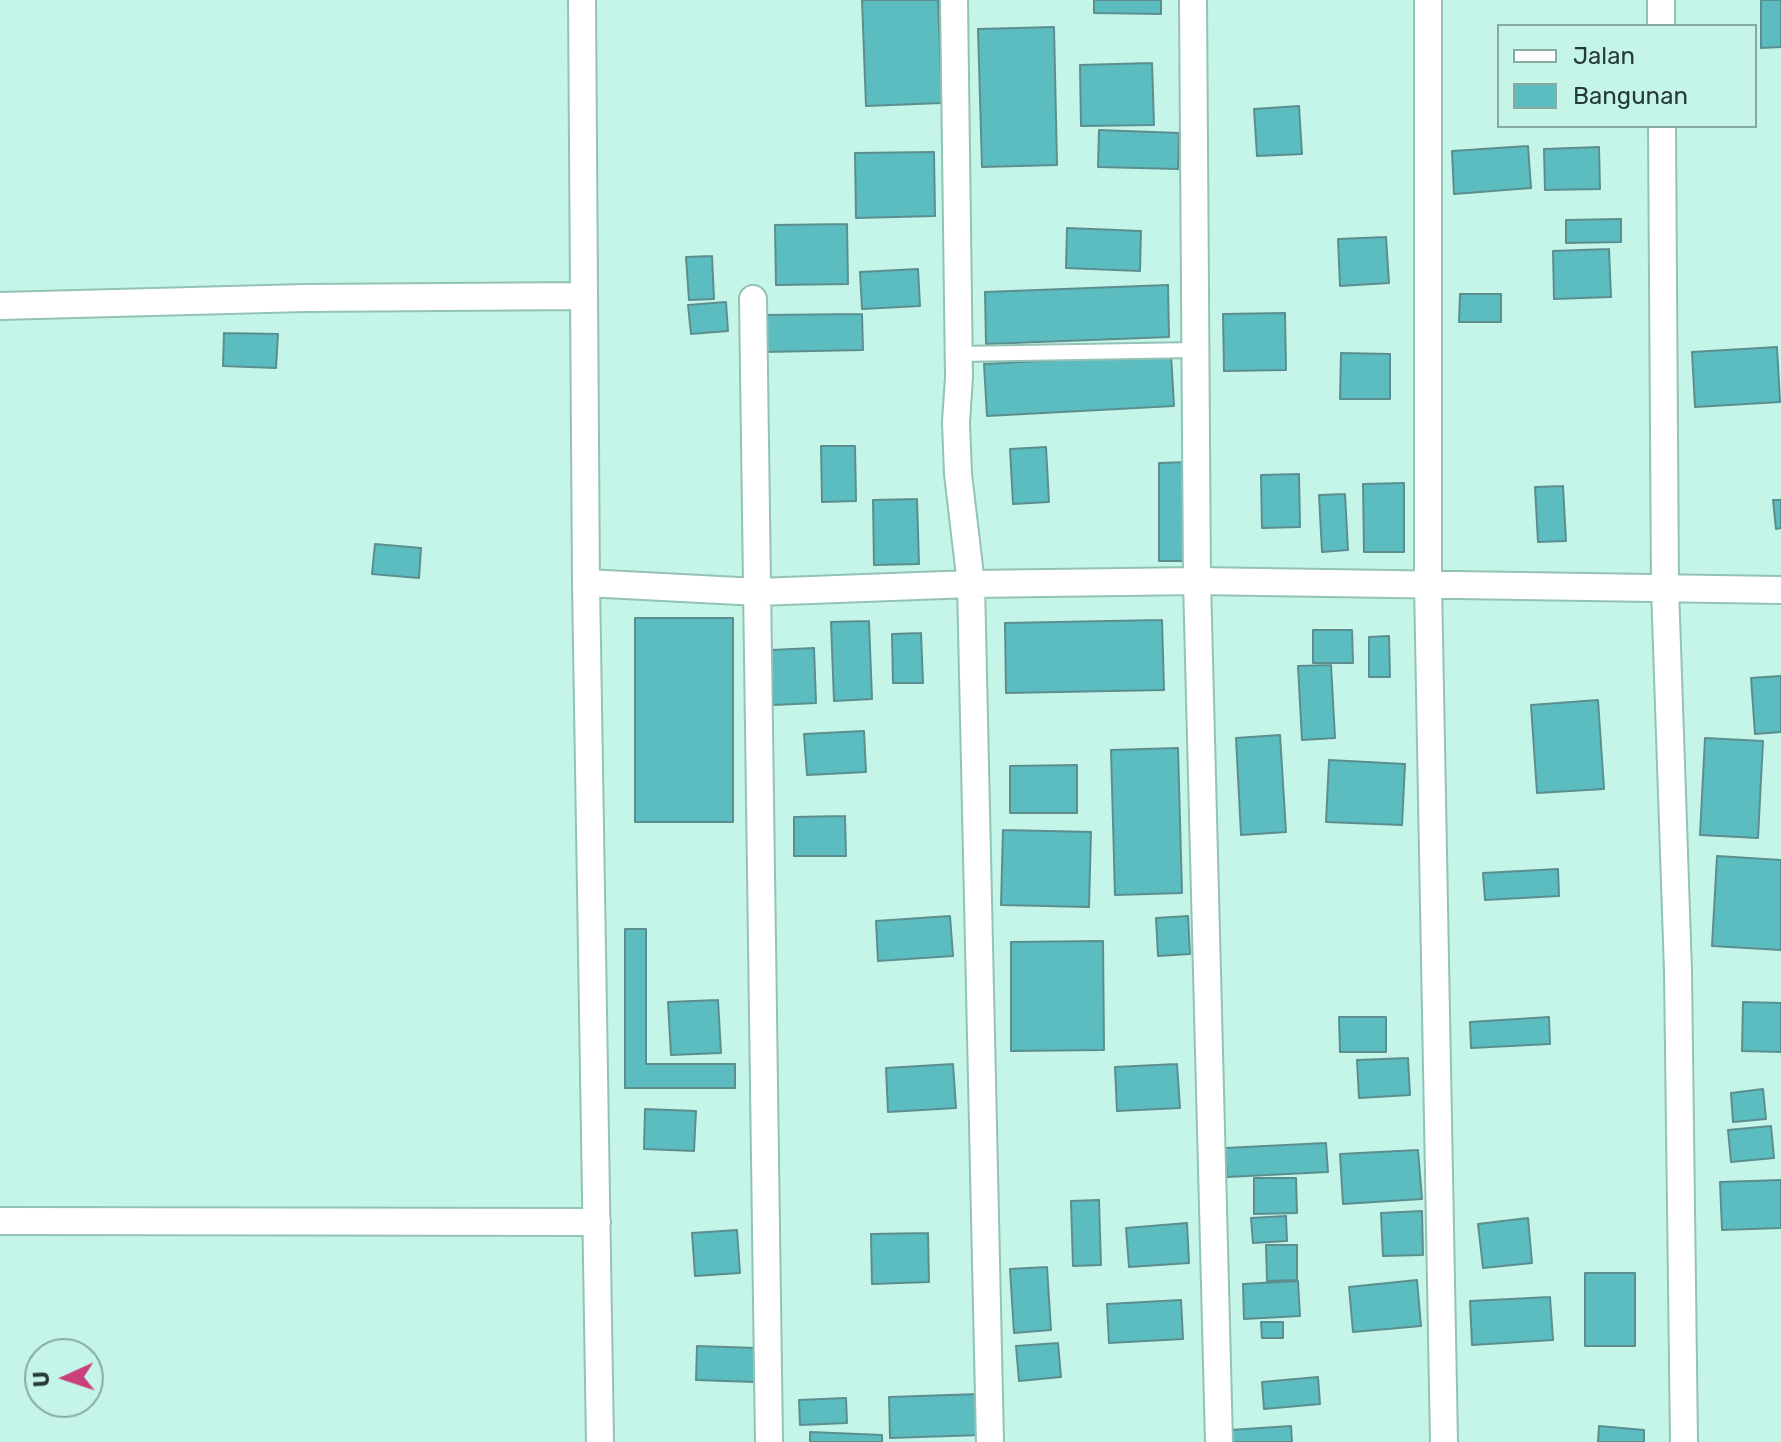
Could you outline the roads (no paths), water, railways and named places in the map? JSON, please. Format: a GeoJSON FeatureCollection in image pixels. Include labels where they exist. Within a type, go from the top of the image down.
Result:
{"type":"FeatureCollection","features":[{"type":"Feature","properties":{"kind":"street"},"geometry":{"type":"LineString","coordinates":[[582,0],[586,583],[600,1442]]}},
{"type":"Feature","properties":{"kind":"street"},"geometry":{"type":"LineString","coordinates":[[954,0],[958,474],[971,584],[990,1442]]}},
{"type":"Feature","properties":{"kind":"street"},"geometry":{"type":"LineString","coordinates":[[1193,0],[1197,581],[1219,1442]]}},
{"type":"Feature","properties":{"kind":"street"},"geometry":{"type":"LineString","coordinates":[[1428,0],[1428,584],[1444,1442]]}},
{"type":"Feature","properties":{"kind":"street"},"geometry":{"type":"LineString","coordinates":[[1661,0],[1661,24]]}},
{"type":"Feature","properties":{"kind":"street"},"geometry":{"type":"LineString","coordinates":[[1662,128],[1665,588],[1678,971],[1684,1442]]}},
{"type":"Feature","properties":{"kind":"street"},"geometry":{"type":"LineString","coordinates":[[0,306],[305,298],[583,296]]}},
{"type":"Feature","properties":{"kind":"street"},"geometry":{"type":"LineString","coordinates":[[753,299],[769,1442]]}},
{"type":"Feature","properties":{"kind":"street"},"geometry":{"type":"LineString","coordinates":[[586,583],[758,592],[971,584],[1197,581],[1781,590]]}},
{"type":"Feature","properties":{"kind":"street"},"geometry":{"type":"LineString","coordinates":[[0,1221],[597,1222]]}},
{"type":"Feature","properties":{"kind":"lane"},"geometry":{"type":"LineString","coordinates":[[959,354],[1195,350]]}}]}
